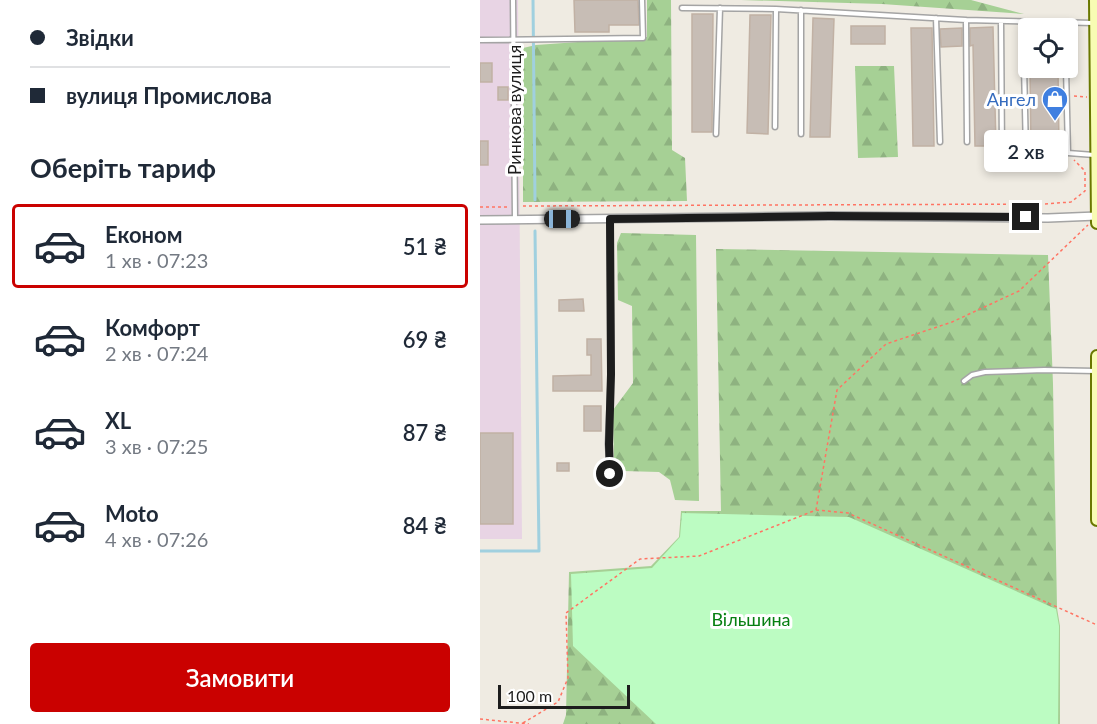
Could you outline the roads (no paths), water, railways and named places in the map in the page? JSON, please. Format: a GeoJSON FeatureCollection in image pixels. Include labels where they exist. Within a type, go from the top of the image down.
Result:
{"type":"FeatureCollection","features":[{"type":"Feature","properties":{"kind":"main road"},"geometry":{"type":"LineString","coordinates":[[1095,0],[1097,223]]}},
{"type":"Feature","properties":{"kind":"main road"},"geometry":{"type":"LineString","coordinates":[[1097,356],[1097,520]]}},
{"type":"Feature","properties":{"kind":"street"},"geometry":{"type":"LineString","coordinates":[[480,220],[1097,216]]}},
{"type":"Feature","properties":{"kind":"lane","name":"Ринкова вулиця"},"geometry":{"type":"LineString","coordinates":[[513,0],[515,219]]}},
{"type":"Feature","properties":{"kind":"lane"},"geometry":{"type":"LineString","coordinates":[[480,40],[643,38],[642,0]]}},
{"type":"Feature","properties":{"kind":"lane"},"geometry":{"type":"LineString","coordinates":[[682,8],[801,10],[1018,22]]}},
{"type":"Feature","properties":{"kind":"lane"},"geometry":{"type":"LineString","coordinates":[[716,134],[720,8]]}},
{"type":"Feature","properties":{"kind":"lane"},"geometry":{"type":"LineString","coordinates":[[775,127],[776,9]]}},
{"type":"Feature","properties":{"kind":"lane"},"geometry":{"type":"LineString","coordinates":[[801,10],[801,134]]}},
{"type":"Feature","properties":{"kind":"lane"},"geometry":{"type":"LineString","coordinates":[[936,18],[940,142]]}},
{"type":"Feature","properties":{"kind":"lane"},"geometry":{"type":"LineString","coordinates":[[966,20],[967,142]]}},
{"type":"Feature","properties":{"kind":"lane"},"geometry":{"type":"LineString","coordinates":[[1000,21],[1002,153],[1068,153],[1096,156]]}},
{"type":"Feature","properties":{"kind":"lane"},"geometry":{"type":"LineString","coordinates":[[1078,25],[1095,23]]}},
{"type":"Feature","properties":{"kind":"lane"},"geometry":{"type":"LineString","coordinates":[[1024,78],[1026,153]]}},
{"type":"Feature","properties":{"kind":"lane"},"geometry":{"type":"LineString","coordinates":[[1066,78],[1068,153]]}},
{"type":"Feature","properties":{"kind":"lane"},"geometry":{"type":"LineString","coordinates":[[610,219],[610,474]]}},
{"type":"Feature","properties":{"kind":"lane"},"geometry":{"type":"LineString","coordinates":[[964,381],[972,375],[985,372],[1097,371]]}},
{"type":"Feature","properties":{"kind":"waterway"},"geometry":{"type":"LineString","coordinates":[[533,0],[535,200]]}},
{"type":"Feature","properties":{"kind":"waterway"},"geometry":{"type":"LineString","coordinates":[[480,551],[539,551],[535,231]]}},
{"type":"Feature","properties":{"kind":"place","name":"Ангел"},"geometry":{"type":"Point","coordinates":[1055,122]}},
{"type":"Feature","properties":{"kind":"park label","name":"Вільшина"},"geometry":{"type":"Point","coordinates":[751,619]}}]}
